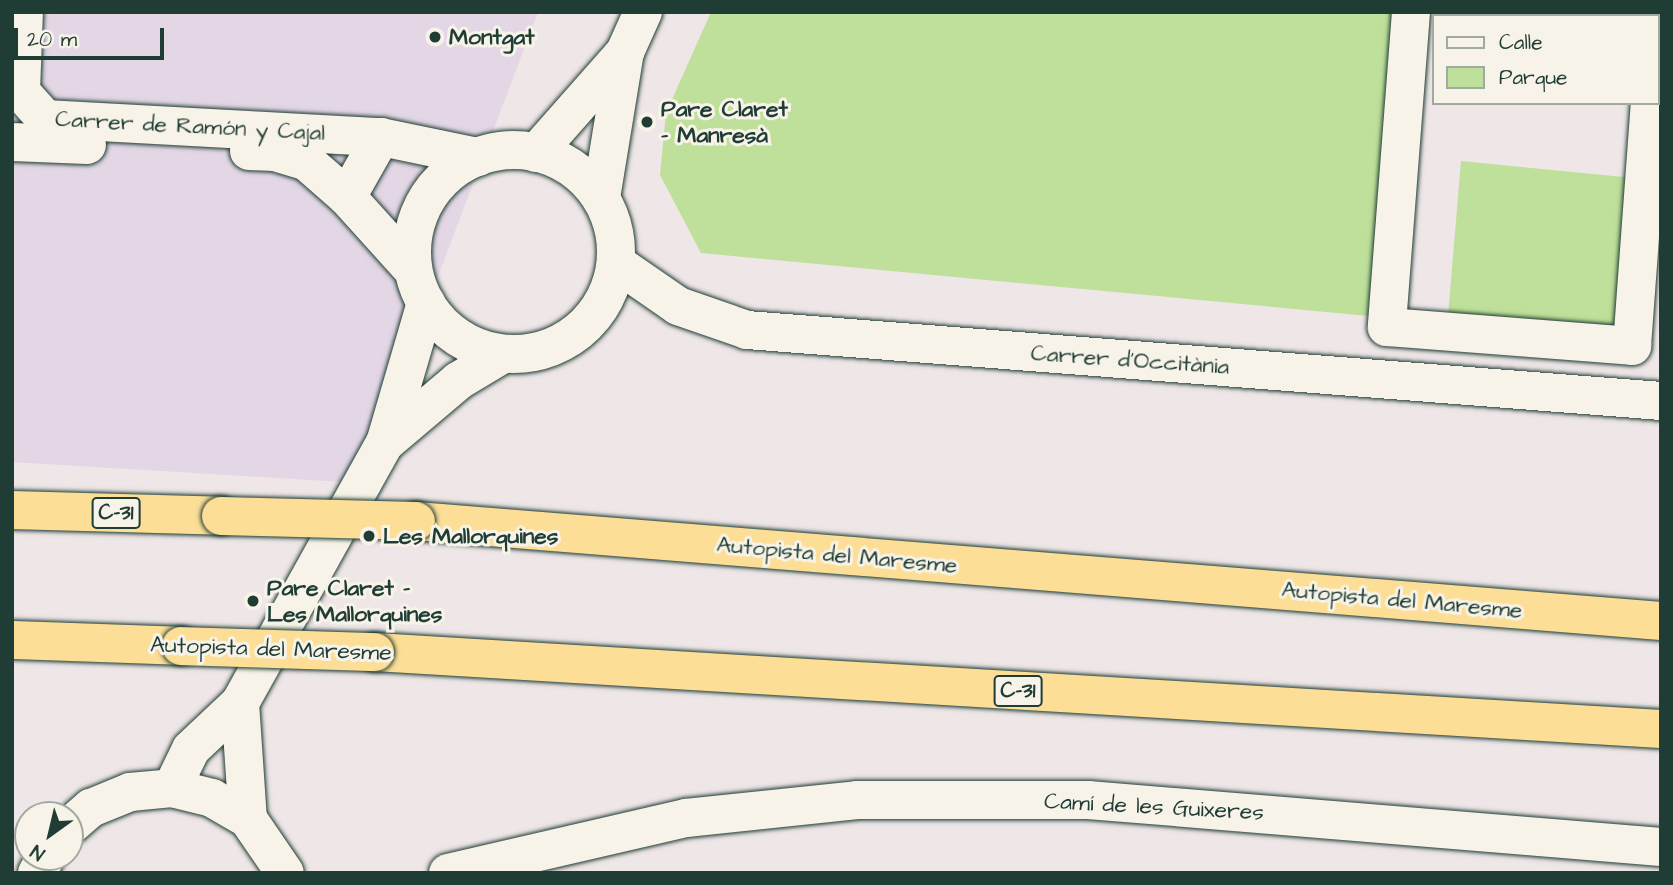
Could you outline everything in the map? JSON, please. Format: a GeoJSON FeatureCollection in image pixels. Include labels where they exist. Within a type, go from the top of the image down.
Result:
{"type":"FeatureCollection","features":[{"type":"Feature","properties":{"kind":"highway","name":"Autopista del Maresme"},"geometry":{"type":"LineString","coordinates":[[12,509],[416,521],[1661,621]]}},
{"type":"Feature","properties":{"kind":"highway","name":"Autopista del Maresme"},"geometry":{"type":"LineString","coordinates":[[12,640],[375,652],[1661,729]]}},
{"type":"Feature","properties":{"kind":"street"},"geometry":{"type":"LineString","coordinates":[[16,97],[24,12]]}},
{"type":"Feature","properties":{"kind":"street"},"geometry":{"type":"LineString","coordinates":[[601,198],[625,52],[643,12]]}},
{"type":"Feature","properties":{"kind":"street"},"geometry":{"type":"LineString","coordinates":[[1411,12],[1387,327],[1632,346],[1650,105]]}},
{"type":"Feature","properties":{"kind":"street"},"geometry":{"type":"LineString","coordinates":[[536,153],[625,52]]}},
{"type":"Feature","properties":{"kind":"street","name":"Carrer de Ramón y Cajal"},"geometry":{"type":"LineString","coordinates":[[16,97],[45,118],[382,137],[478,156]]}},
{"type":"Feature","properties":{"kind":"street"},"geometry":{"type":"LineString","coordinates":[[347,197],[382,137]]}},
{"type":"Feature","properties":{"kind":"street","name":"Carrer de Ramón y Cajal"},"geometry":{"type":"LineString","coordinates":[[12,142],[275,152],[307,162],[347,197],[419,286]]}},
{"type":"Feature","properties":{"kind":"street"},"geometry":{"type":"LineString","coordinates":[[172,788],[191,749],[240,703],[385,443],[419,286],[414,234],[425,201],[448,174],[478,156],[513,150],[536,153],[569,166],[601,198],[616,240],[616,263],[608,294],[582,328],[566,341],[535,353],[503,354],[472,346],[446,328],[419,286]]}},
{"type":"Feature","properties":{"kind":"street","name":"Carrer d'Occitània"},"geometry":{"type":"LineString","coordinates":[[616,263],[678,306],[747,330],[1661,401]]}},
{"type":"Feature","properties":{"kind":"street"},"geometry":{"type":"LineString","coordinates":[[385,443],[458,381],[503,354]]}},
{"type":"Feature","properties":{"kind":"street"},"geometry":{"type":"LineString","coordinates":[[240,703],[248,819]]}},
{"type":"Feature","properties":{"kind":"street"},"geometry":{"type":"LineString","coordinates":[[84,814],[91,808],[130,792],[172,788],[212,798],[248,819],[285,873]]}},
{"type":"Feature","properties":{"kind":"street","name":"Camí de les Guixeres"},"geometry":{"type":"LineString","coordinates":[[448,873],[686,818],[857,800],[1088,800],[1661,847]]}},
{"type":"Feature","properties":{"kind":"shaded area"},"geometry":{"type":"Polygon","coordinates":[[[12,12],[538,12],[360,483],[12,462],[12,12]]]}},
{"type":"Feature","properties":{"kind":"green space"},"geometry":{"type":"Polygon","coordinates":[[[711,12],[1411,12],[1390,318],[701,253],[660,175],[666,113],[711,12]]]}},
{"type":"Feature","properties":{"kind":"green space"},"geometry":{"type":"Polygon","coordinates":[[[1461,161],[1644,179],[1634,347],[1447,328],[1461,161]]]}},
{"type":"Feature","properties":{"kind":"place","name":"Montgat"},"geometry":{"type":"Point","coordinates":[435,37]}},
{"type":"Feature","properties":{"kind":"place","name":"Pare Claret - Manresà"},"geometry":{"type":"Point","coordinates":[647,122]}},
{"type":"Feature","properties":{"kind":"place","name":"Les Mallorquines"},"geometry":{"type":"Point","coordinates":[369,536]}},
{"type":"Feature","properties":{"kind":"place","name":"Pare Claret - Les Mallorquines"},"geometry":{"type":"Point","coordinates":[253,601]}}]}
